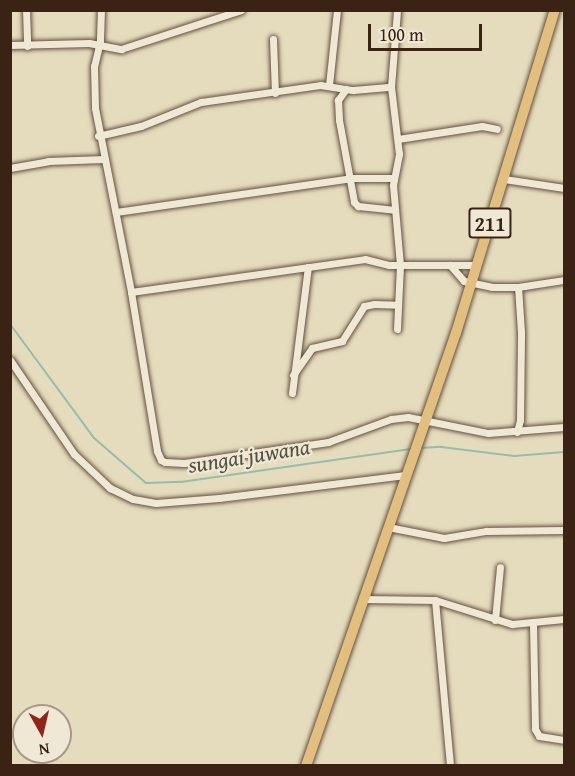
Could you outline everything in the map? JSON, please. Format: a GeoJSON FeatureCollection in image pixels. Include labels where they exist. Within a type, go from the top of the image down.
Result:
{"type":"FeatureCollection","features":[{"type":"Feature","properties":{"kind":"main road","name":"211"},"geometry":{"type":"LineString","coordinates":[[406,475],[471,284],[555,10]]}},
{"type":"Feature","properties":{"kind":"main road"},"geometry":{"type":"LineString","coordinates":[[306,765],[406,475]]}},
{"type":"Feature","properties":{"kind":"street"},"geometry":{"type":"LineString","coordinates":[[26,10],[27,46]]}},
{"type":"Feature","properties":{"kind":"street"},"geometry":{"type":"LineString","coordinates":[[101,10],[99,45],[94,66],[98,135],[116,212],[157,451],[161,460],[184,463],[328,442],[401,417],[478,432],[517,432],[564,427]]}},
{"type":"Feature","properties":{"kind":"street"},"geometry":{"type":"LineString","coordinates":[[10,45],[89,43],[117,49],[128,48],[241,10]]}},
{"type":"Feature","properties":{"kind":"street"},"geometry":{"type":"LineString","coordinates":[[329,85],[338,10]]}},
{"type":"Feature","properties":{"kind":"street"},"geometry":{"type":"LineString","coordinates":[[397,10],[391,87],[399,158],[394,178],[400,265],[397,330]]}},
{"type":"Feature","properties":{"kind":"street"},"geometry":{"type":"LineString","coordinates":[[273,39],[275,93]]}},
{"type":"Feature","properties":{"kind":"street"},"geometry":{"type":"LineString","coordinates":[[98,135],[141,126],[196,103],[329,85],[346,89],[391,87]]}},
{"type":"Feature","properties":{"kind":"street"},"geometry":{"type":"LineString","coordinates":[[346,89],[338,100],[339,120],[344,160],[351,178],[356,205],[395,210]]}},
{"type":"Feature","properties":{"kind":"street"},"geometry":{"type":"LineString","coordinates":[[398,139],[482,126],[497,129]]}},
{"type":"Feature","properties":{"kind":"street"},"geometry":{"type":"LineString","coordinates":[[10,168],[48,161],[104,159]]}},
{"type":"Feature","properties":{"kind":"street"},"geometry":{"type":"LineString","coordinates":[[116,212],[351,178],[394,178]]}},
{"type":"Feature","properties":{"kind":"street"},"geometry":{"type":"LineString","coordinates":[[504,179],[564,188]]}},
{"type":"Feature","properties":{"kind":"street"},"geometry":{"type":"LineString","coordinates":[[131,292],[365,259],[400,265],[477,265]]}},
{"type":"Feature","properties":{"kind":"street"},"geometry":{"type":"LineString","coordinates":[[450,265],[460,278],[471,284],[518,286],[564,280]]}},
{"type":"Feature","properties":{"kind":"street"},"geometry":{"type":"LineString","coordinates":[[292,393],[308,267]]}},
{"type":"Feature","properties":{"kind":"street"},"geometry":{"type":"LineString","coordinates":[[517,432],[521,412],[521,332],[518,286]]}},
{"type":"Feature","properties":{"kind":"street"},"geometry":{"type":"LineString","coordinates":[[293,375],[312,348],[342,341],[364,306],[374,303],[398,305]]}},
{"type":"Feature","properties":{"kind":"street"},"geometry":{"type":"LineString","coordinates":[[10,360],[74,454],[111,488],[133,499],[156,503],[219,498],[337,481],[406,475]]}},
{"type":"Feature","properties":{"kind":"street"},"geometry":{"type":"LineString","coordinates":[[388,527],[444,538],[486,531],[564,530]]}},
{"type":"Feature","properties":{"kind":"street"},"geometry":{"type":"LineString","coordinates":[[495,620],[500,567]]}},
{"type":"Feature","properties":{"kind":"street"},"geometry":{"type":"LineString","coordinates":[[363,599],[435,600],[512,624],[533,624],[564,619]]}},
{"type":"Feature","properties":{"kind":"street"},"geometry":{"type":"LineString","coordinates":[[435,600],[450,765]]}},
{"type":"Feature","properties":{"kind":"street"},"geometry":{"type":"LineString","coordinates":[[533,624],[535,729],[539,736],[564,740]]}},
{"type":"Feature","properties":{"kind":"waterway","name":"sungai juwana"},"geometry":{"type":"LineString","coordinates":[[10,324],[94,438],[146,483],[181,482],[411,449]]}},
{"type":"Feature","properties":{"kind":"waterway","name":"sungai juwana"},"geometry":{"type":"LineString","coordinates":[[419,448],[441,447],[514,456],[564,452]]}}]}
